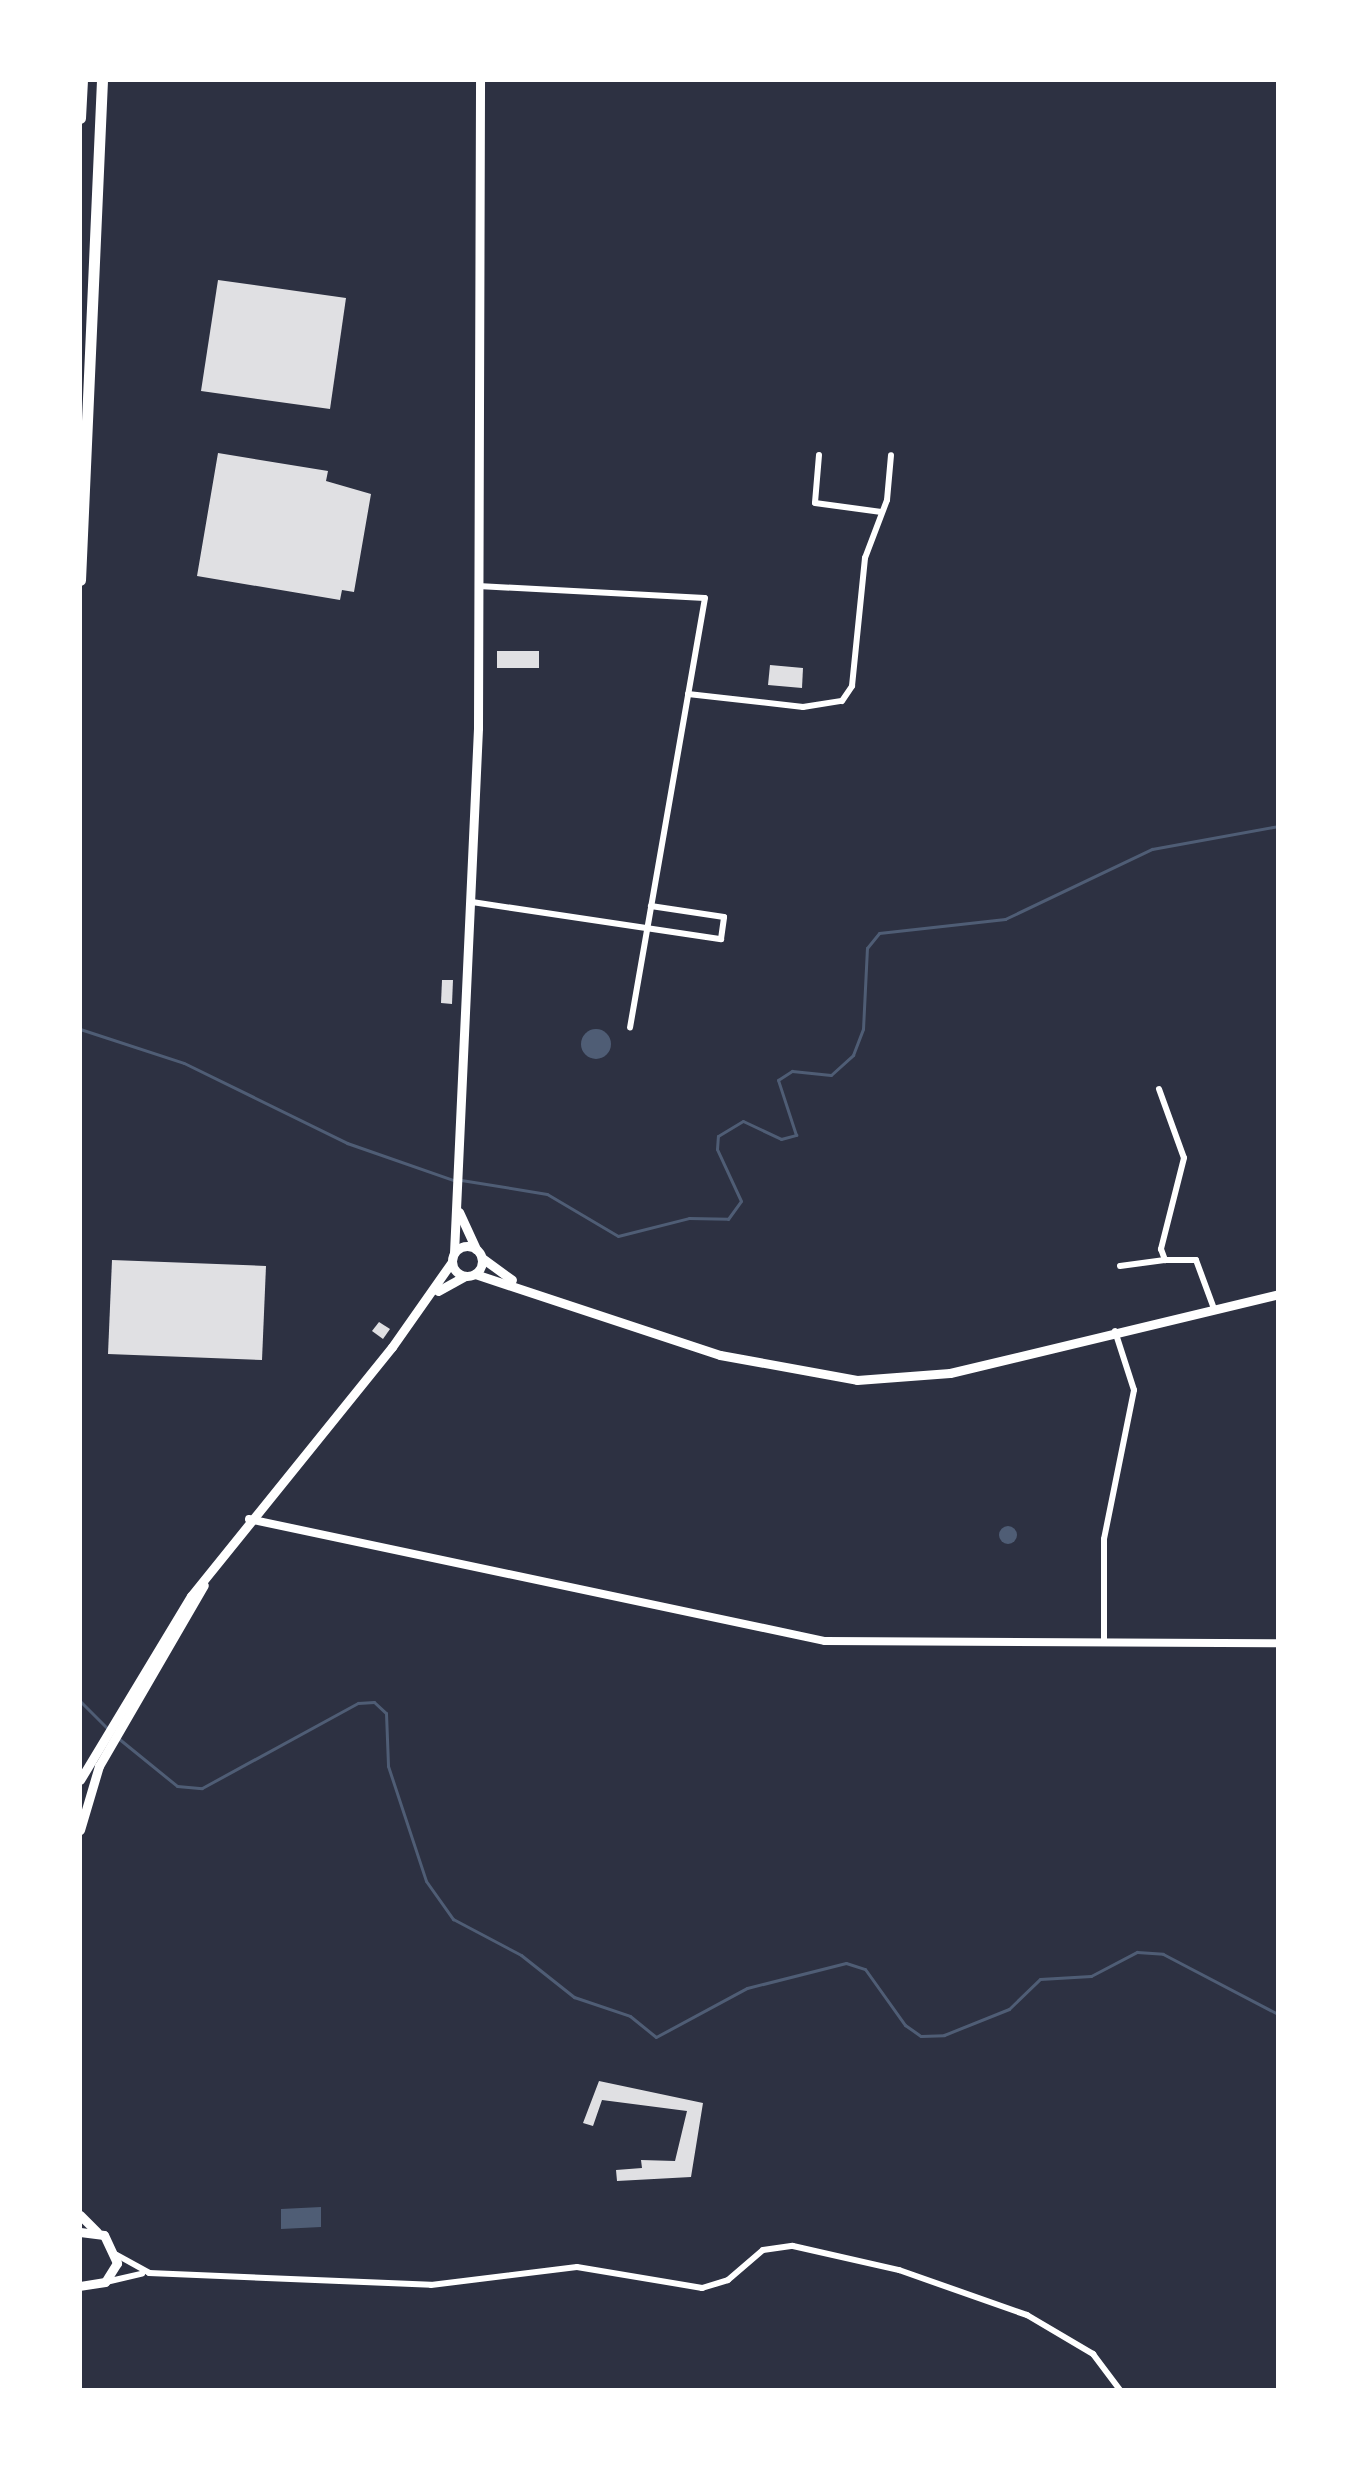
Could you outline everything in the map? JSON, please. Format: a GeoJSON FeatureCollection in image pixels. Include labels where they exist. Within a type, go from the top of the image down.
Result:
{"type":"FeatureCollection","features":[{"type":"Feature","properties":{"kind":"highway"},"geometry":{"type":"LineString","coordinates":[[80,118],[82,80]]}},
{"type":"Feature","properties":{"kind":"highway"},"geometry":{"type":"LineString","coordinates":[[80,580],[102,80]]}},
{"type":"Feature","properties":{"kind":"main road"},"geometry":{"type":"LineString","coordinates":[[80,1780],[117,1712],[216,1561],[429,1299],[453,1258],[459,1207],[472,902],[478,586],[480,80]]}},
{"type":"Feature","properties":{"kind":"main road"},"geometry":{"type":"LineString","coordinates":[[459,1207],[479,1254],[515,1282]]}},
{"type":"Feature","properties":{"kind":"main road"},"geometry":{"type":"LineString","coordinates":[[453,1258],[479,1254]]}},
{"type":"Feature","properties":{"kind":"main road"},"geometry":{"type":"LineString","coordinates":[[429,1299],[470,1275],[479,1254]]}},
{"type":"Feature","properties":{"kind":"main road"},"geometry":{"type":"LineString","coordinates":[[453,1258],[470,1275],[515,1282],[720,1355],[832,1378],[950,1373],[1213,1306],[1278,1294]]}},
{"type":"Feature","properties":{"kind":"main road"},"geometry":{"type":"LineString","coordinates":[[80,1830],[107,1752],[216,1561]]}},
{"type":"Feature","properties":{"kind":"main road"},"geometry":{"type":"LineString","coordinates":[[80,2215],[117,2255],[105,2282],[82,2289]]}},
{"type":"Feature","properties":{"kind":"main road"},"geometry":{"type":"LineString","coordinates":[[80,2232],[97,2232]]}},
{"type":"Feature","properties":{"kind":"street"},"geometry":{"type":"LineString","coordinates":[[819,455],[815,503],[881,512]]}},
{"type":"Feature","properties":{"kind":"street"},"geometry":{"type":"LineString","coordinates":[[688,694],[803,707],[842,701],[852,686],[865,558],[881,512],[891,455]]}},
{"type":"Feature","properties":{"kind":"street"},"geometry":{"type":"LineString","coordinates":[[478,586],[705,598],[630,1027]]}},
{"type":"Feature","properties":{"kind":"street"},"geometry":{"type":"LineString","coordinates":[[472,902],[721,939],[724,917],[651,906]]}},
{"type":"Feature","properties":{"kind":"street"},"geometry":{"type":"LineString","coordinates":[[1159,1089],[1184,1158],[1162,1237],[1165,1260]]}},
{"type":"Feature","properties":{"kind":"street"},"geometry":{"type":"LineString","coordinates":[[1120,1266],[1194,1258],[1213,1306]]}},
{"type":"Feature","properties":{"kind":"street"},"geometry":{"type":"LineString","coordinates":[[1104,1640],[1103,1545],[1134,1390],[1115,1331]]}},
{"type":"Feature","properties":{"kind":"street"},"geometry":{"type":"LineString","coordinates":[[249,1519],[817,1640],[1278,1643]]}},
{"type":"Feature","properties":{"kind":"street"},"geometry":{"type":"LineString","coordinates":[[105,2282],[149,2273],[419,2285],[577,2267],[702,2288],[784,2244],[910,2274],[1027,2315],[1093,2354],[1120,2390]]}},
{"type":"Feature","properties":{"kind":"street"},"geometry":{"type":"LineString","coordinates":[[117,2255],[149,2273]]}},
{"type":"Feature","properties":{"kind":"water"},"geometry":{"type":"Polygon","coordinates":[[[596,1029],[606,1034],[611,1044],[606,1054],[596,1059],[586,1054],[581,1044],[586,1034],[596,1029]]]}},
{"type":"Feature","properties":{"kind":"water"},"geometry":{"type":"Polygon","coordinates":[[[1008,1526],[1017,1535],[1008,1544],[999,1535],[1008,1526]]]}},
{"type":"Feature","properties":{"kind":"water"},"geometry":{"type":"Polygon","coordinates":[[[321,2207],[321,2227],[281,2229],[281,2209],[321,2207]]]}},
{"type":"Feature","properties":{"kind":"building"},"geometry":{"type":"Polygon","coordinates":[[[218,280],[346,298],[330,409],[201,391],[218,280]]]}},
{"type":"Feature","properties":{"kind":"building"},"geometry":{"type":"Polygon","coordinates":[[[218,453],[328,471],[326,481],[371,494],[354,592],[342,590],[340,600],[197,576],[218,453]]]}},
{"type":"Feature","properties":{"kind":"building"},"geometry":{"type":"Polygon","coordinates":[[[497,651],[539,651],[539,668],[497,668],[497,651]]]}},
{"type":"Feature","properties":{"kind":"building"},"geometry":{"type":"Polygon","coordinates":[[[770,665],[803,668],[802,688],[768,685],[770,665]]]}},
{"type":"Feature","properties":{"kind":"building"},"geometry":{"type":"Polygon","coordinates":[[[442,980],[453,980],[452,1004],[441,1003],[442,980]]]}},
{"type":"Feature","properties":{"kind":"building"},"geometry":{"type":"Polygon","coordinates":[[[112,1260],[266,1266],[262,1360],[108,1354],[112,1260]]]}},
{"type":"Feature","properties":{"kind":"building"},"geometry":{"type":"Polygon","coordinates":[[[379,1322],[390,1329],[383,1339],[372,1331],[379,1322]]]}},
{"type":"Feature","properties":{"kind":"building"},"geometry":{"type":"Polygon","coordinates":[[[599,2081],[703,2103],[691,2177],[617,2181],[616,2170],[642,2168],[641,2160],[675,2161],[687,2111],[602,2100],[593,2126],[583,2123],[599,2081]]]}},
{"type":"Feature","properties":{"kind":"waterway"},"geometry":{"type":"LineString","coordinates":[[461,1180],[547,1194],[618,1236],[689,1218],[728,1219],[741,1201],[717,1149],[718,1136],[743,1121],[781,1139],[796,1135],[778,1080],[792,1071],[831,1075],[853,1055],[863,1029],[867,948],[879,933],[1005,919],[1152,849],[1278,826]]}},
{"type":"Feature","properties":{"kind":"waterway"},"geometry":{"type":"LineString","coordinates":[[80,1029],[184,1063],[347,1143],[453,1180]]}},
{"type":"Feature","properties":{"kind":"waterway"},"geometry":{"type":"LineString","coordinates":[[80,1701],[109,1730]]}},
{"type":"Feature","properties":{"kind":"waterway"},"geometry":{"type":"LineString","coordinates":[[118,1738],[177,1786],[202,1788],[358,1703],[374,1702],[386,1713],[388,1766],[426,1881],[453,1919],[521,1955],[574,1997],[630,2016],[656,2037],[747,1988],[846,1963],[865,1969],[905,2025],[921,2036],[944,2035],[1009,2009],[1040,1979],[1091,1976],[1137,1952],[1163,1954],[1278,2014]]}}]}
